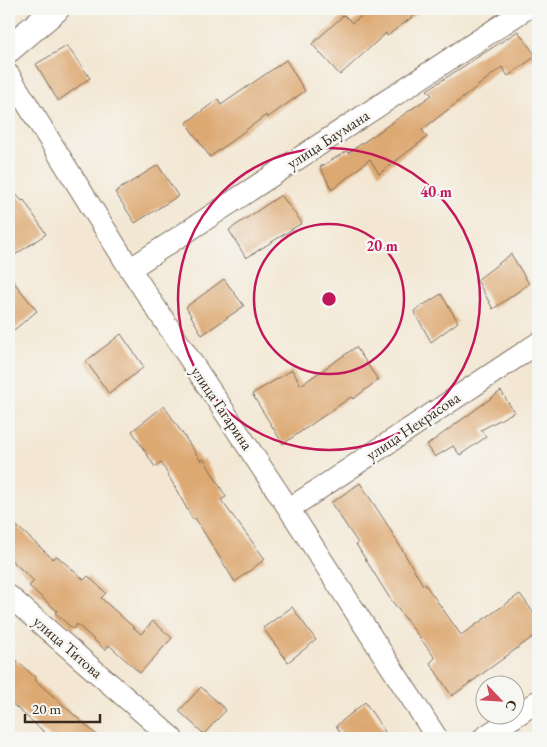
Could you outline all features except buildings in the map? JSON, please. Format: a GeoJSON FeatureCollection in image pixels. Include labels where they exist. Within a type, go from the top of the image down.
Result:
{"type":"FeatureCollection","features":[{"type":"Feature","properties":{"kind":"street"},"geometry":{"type":"LineString","coordinates":[[9,49],[56,9]]}},
{"type":"Feature","properties":{"kind":"street","name":"улица Баумана"},"geometry":{"type":"LineString","coordinates":[[130,269],[526,9]]}},
{"type":"Feature","properties":{"kind":"street","name":"улица Гагарина"},"geometry":{"type":"LineString","coordinates":[[9,75],[130,269],[289,509],[436,738]]}},
{"type":"Feature","properties":{"kind":"street","name":"улица Некрасова"},"geometry":{"type":"LineString","coordinates":[[289,509],[538,343]]}},
{"type":"Feature","properties":{"kind":"street","name":"улица Титова"},"geometry":{"type":"LineString","coordinates":[[9,596],[172,738]]}},
{"type":"Feature","properties":{"kind":"street"},"geometry":{"type":"LineString","coordinates":[[483,738],[538,701]]}}]}
